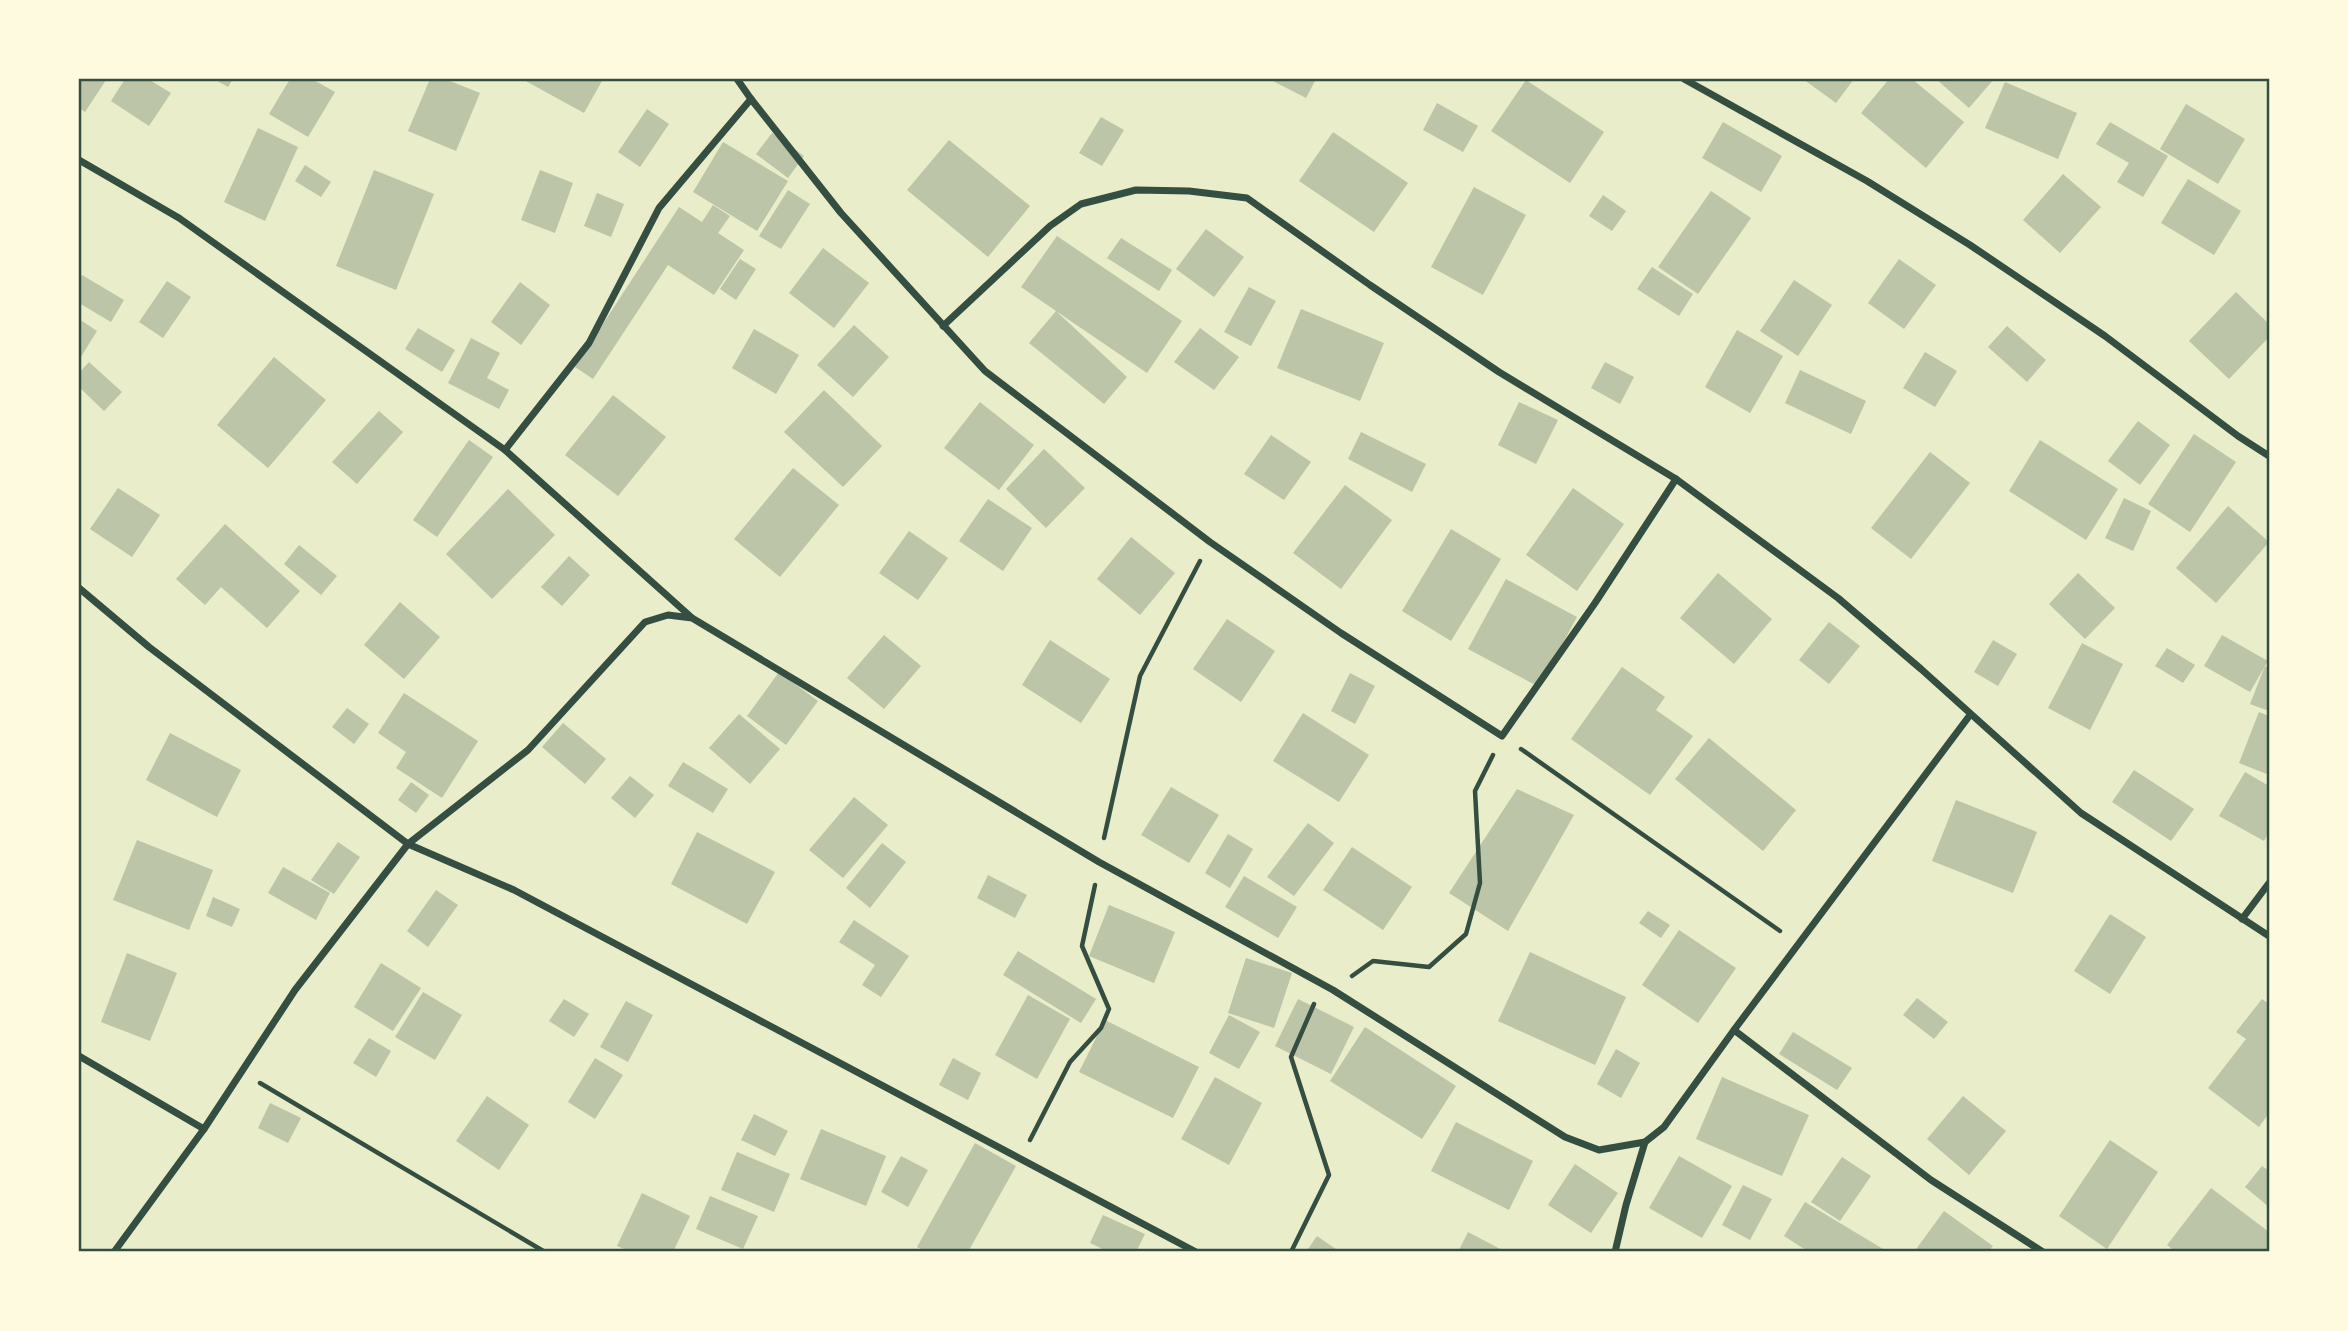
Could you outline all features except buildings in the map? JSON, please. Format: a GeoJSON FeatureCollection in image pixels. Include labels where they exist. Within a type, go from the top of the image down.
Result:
{"type":"FeatureCollection","features":[{"type":"Feature","properties":{"kind":"street"},"geometry":{"type":"LineString","coordinates":[[737,79],[841,213],[985,371],[1210,542],[1341,633],[1502,736],[1595,603],[1676,479]]}},
{"type":"Feature","properties":{"kind":"street"},"geometry":{"type":"LineString","coordinates":[[1684,79],[1867,181],[1970,245],[2105,336],[2238,436],[2269,456]]}},
{"type":"Feature","properties":{"kind":"street"},"geometry":{"type":"LineString","coordinates":[[505,450],[589,343],[659,208],[751,99]]}},
{"type":"Feature","properties":{"kind":"street"},"geometry":{"type":"LineString","coordinates":[[79,160],[179,218],[505,450],[692,618],[1099,862],[1333,990],[1564,1137],[1599,1150],[1645,1142],[1664,1127],[1798,943],[1970,715]]}},
{"type":"Feature","properties":{"kind":"street"},"geometry":{"type":"LineString","coordinates":[[943,326],[1050,226],[1082,204],[1136,190],[1189,191],[1247,198],[1499,372],[1676,479],[1838,598],[2081,813],[2269,936]]}},
{"type":"Feature","properties":{"kind":"street"},"geometry":{"type":"LineString","coordinates":[[79,588],[149,647],[408,844],[514,890],[1196,1252]]}},
{"type":"Feature","properties":{"kind":"street"},"geometry":{"type":"LineString","coordinates":[[114,1252],[204,1129],[295,990],[408,844],[528,750],[645,622],[668,615],[692,618]]}},
{"type":"Feature","properties":{"kind":"street"},"geometry":{"type":"LineString","coordinates":[[2242,919],[2269,883]]}},
{"type":"Feature","properties":{"kind":"street"},"geometry":{"type":"LineString","coordinates":[[1734,1030],[1930,1180],[2043,1252]]}},
{"type":"Feature","properties":{"kind":"street"},"geometry":{"type":"LineString","coordinates":[[79,1056],[204,1129]]}},
{"type":"Feature","properties":{"kind":"street"},"geometry":{"type":"LineString","coordinates":[[1615,1252],[1645,1142]]}},
{"type":"Feature","properties":{"kind":"path"},"geometry":{"type":"LineString","coordinates":[[1291,1252],[1329,1175],[1291,1057],[1311,1006],[1373,961],[1429,967],[1466,934],[1480,883],[1475,791],[1502,736],[1798,943]]}},
{"type":"Feature","properties":{"kind":"path"},"geometry":{"type":"LineString","coordinates":[[242,1072],[545,1252]]}}]}
